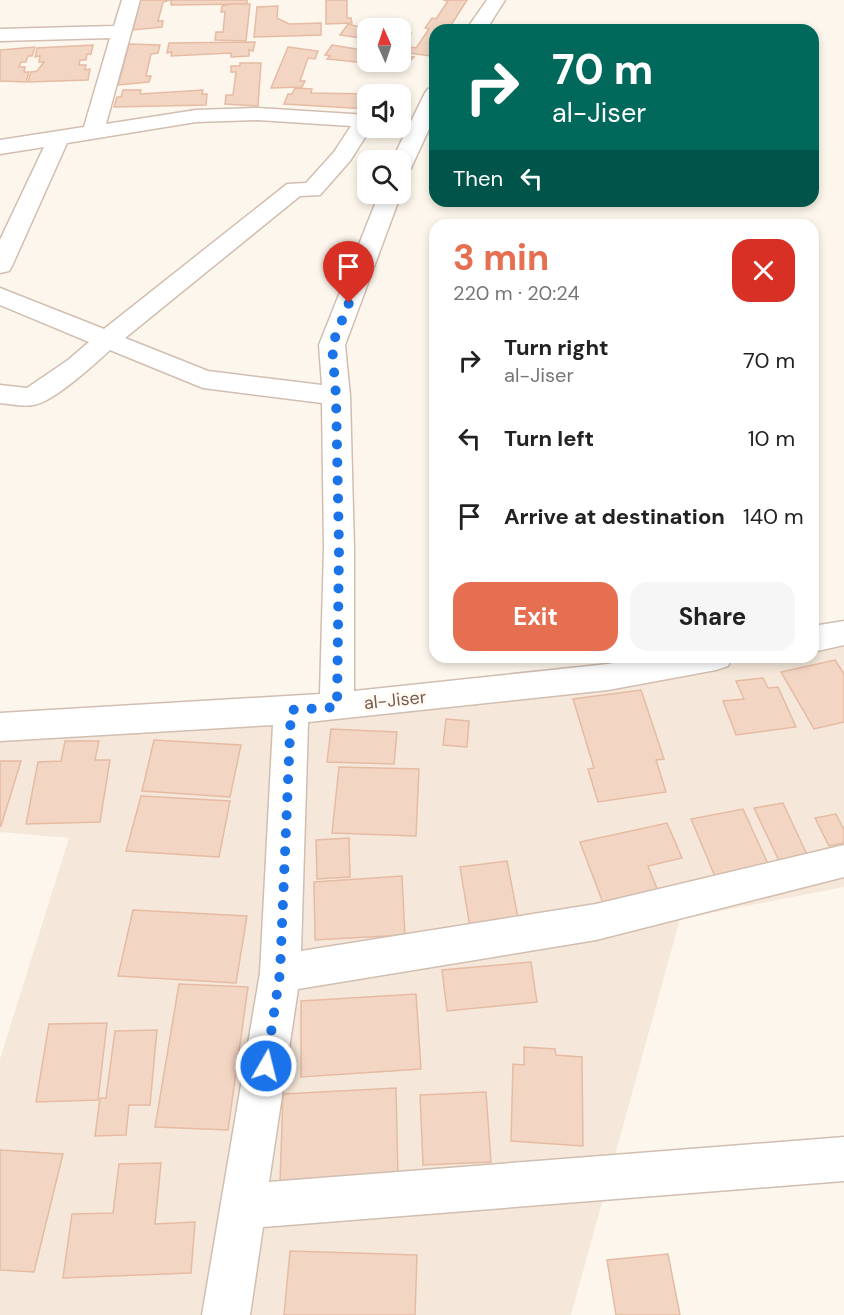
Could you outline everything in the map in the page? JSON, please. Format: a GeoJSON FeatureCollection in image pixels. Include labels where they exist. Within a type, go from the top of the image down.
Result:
{"type":"FeatureCollection","features":[{"type":"Feature","properties":{"kind":"street"},"geometry":{"type":"LineString","coordinates":[[94,130],[131,0]]}},
{"type":"Feature","properties":{"kind":"street"},"geometry":{"type":"LineString","coordinates":[[480,24],[496,0]]}},
{"type":"Feature","properties":{"kind":"street"},"geometry":{"type":"LineString","coordinates":[[0,35],[123,32]]}},
{"type":"Feature","properties":{"kind":"street"},"geometry":{"type":"LineString","coordinates":[[411,125],[429,101]]}},
{"type":"Feature","properties":{"kind":"street"},"geometry":{"type":"LineString","coordinates":[[0,147],[94,130],[206,116],[268,114],[357,120]]}},
{"type":"Feature","properties":{"kind":"street"},"geometry":{"type":"LineString","coordinates":[[0,394],[32,397],[77,366],[106,340],[295,189],[312,190],[342,156],[357,134]]}},
{"type":"Feature","properties":{"kind":"street"},"geometry":{"type":"LineString","coordinates":[[0,264],[59,136]]}},
{"type":"Feature","properties":{"kind":"street"},"geometry":{"type":"LineString","coordinates":[[337,707],[339,548],[336,396],[332,345],[386,204]]}},
{"type":"Feature","properties":{"kind":"street"},"geometry":{"type":"LineString","coordinates":[[0,296],[203,379],[336,396]]}},
{"type":"Feature","properties":{"kind":"street"},"geometry":{"type":"LineString","coordinates":[[819,638],[844,633]]}},
{"type":"Feature","properties":{"kind":"street","name":"al-Jiser"},"geometry":{"type":"LineString","coordinates":[[0,727],[337,707],[608,677],[684,663]]}},
{"type":"Feature","properties":{"kind":"street"},"geometry":{"type":"LineString","coordinates":[[226,1315],[280,973],[291,710]]}},
{"type":"Feature","properties":{"kind":"street"},"geometry":{"type":"LineString","coordinates":[[280,973],[596,922],[844,861]]}},
{"type":"Feature","properties":{"kind":"street"},"geometry":{"type":"LineString","coordinates":[[244,1206],[844,1159]]}},
{"type":"Feature","properties":{"kind":"shaded area"},"geometry":{"type":"Polygon","coordinates":[[[844,643],[844,887],[680,919],[571,1315],[0,1315],[0,1059],[69,838],[0,832],[0,740],[571,693],[734,663],[819,663],[819,648],[844,643]]]}},
{"type":"Feature","properties":{"kind":"building"},"geometry":{"type":"Polygon","coordinates":[[[140,0],[170,0],[163,2],[158,21],[163,21],[162,27],[133,30],[140,0]]]}},
{"type":"Feature","properties":{"kind":"building"},"geometry":{"type":"Polygon","coordinates":[[[171,0],[247,0],[247,4],[171,5],[171,0]]]}},
{"type":"Feature","properties":{"kind":"building"},"geometry":{"type":"Polygon","coordinates":[[[326,0],[347,0],[347,18],[351,18],[352,23],[326,24],[326,0]]]}},
{"type":"Feature","properties":{"kind":"building"},"geometry":{"type":"Polygon","coordinates":[[[443,0],[467,0],[452,24],[429,24],[429,29],[425,28],[432,18],[436,19],[448,1],[443,0]]]}},
{"type":"Feature","properties":{"kind":"building"},"geometry":{"type":"Polygon","coordinates":[[[250,4],[246,41],[215,40],[216,32],[223,32],[225,12],[221,12],[222,6],[250,4]]]}},
{"type":"Feature","properties":{"kind":"building"},"geometry":{"type":"Polygon","coordinates":[[[278,6],[277,18],[289,24],[321,23],[321,35],[254,37],[257,7],[278,6]]]}},
{"type":"Feature","properties":{"kind":"building"},"geometry":{"type":"Polygon","coordinates":[[[348,24],[357,26],[357,37],[340,35],[348,24]]]}},
{"type":"Feature","properties":{"kind":"building"},"geometry":{"type":"Polygon","coordinates":[[[429,29],[429,56],[411,53],[412,47],[416,48],[429,29]]]}},
{"type":"Feature","properties":{"kind":"building"},"geometry":{"type":"Polygon","coordinates":[[[255,42],[253,51],[249,50],[249,56],[231,57],[231,53],[171,56],[172,52],[167,53],[169,43],[255,42]]]}},
{"type":"Feature","properties":{"kind":"building"},"geometry":{"type":"Polygon","coordinates":[[[129,44],[160,45],[158,53],[151,54],[146,76],[151,76],[149,82],[118,85],[129,44]]]}},
{"type":"Feature","properties":{"kind":"building"},"geometry":{"type":"Polygon","coordinates":[[[93,45],[91,54],[87,54],[86,60],[80,60],[79,65],[86,65],[85,70],[90,69],[88,80],[28,82],[31,72],[37,71],[44,62],[39,62],[40,56],[35,57],[37,48],[93,45]]]}},
{"type":"Feature","properties":{"kind":"building"},"geometry":{"type":"Polygon","coordinates":[[[332,45],[357,49],[357,62],[327,59],[330,56],[325,55],[332,45]]]}},
{"type":"Feature","properties":{"kind":"building"},"geometry":{"type":"Polygon","coordinates":[[[35,47],[32,56],[28,56],[26,62],[21,62],[19,67],[25,67],[24,72],[29,72],[26,82],[0,81],[0,50],[35,47]]]}},
{"type":"Feature","properties":{"kind":"building"},"geometry":{"type":"Polygon","coordinates":[[[288,47],[318,51],[315,59],[308,58],[300,81],[305,81],[302,87],[271,88],[288,47]]]}},
{"type":"Feature","properties":{"kind":"building"},"geometry":{"type":"Polygon","coordinates":[[[240,63],[261,63],[258,106],[225,104],[226,95],[233,95],[236,72],[231,72],[231,66],[240,66],[240,63]]]}},
{"type":"Feature","properties":{"kind":"building"},"geometry":{"type":"Polygon","coordinates":[[[295,88],[312,89],[311,93],[357,94],[357,108],[284,104],[288,94],[292,94],[295,88]]]}},
{"type":"Feature","properties":{"kind":"building"},"geometry":{"type":"Polygon","coordinates":[[[123,90],[141,90],[140,94],[203,90],[202,94],[207,94],[206,105],[114,107],[117,97],[121,97],[123,90]]]}},
{"type":"Feature","properties":{"kind":"building"},"geometry":{"type":"Polygon","coordinates":[[[835,660],[844,674],[844,722],[814,729],[781,672],[835,660]]]}},
{"type":"Feature","properties":{"kind":"building"},"geometry":{"type":"Polygon","coordinates":[[[763,678],[768,688],[778,687],[796,727],[736,735],[723,701],[744,699],[736,681],[763,678]]]}},
{"type":"Feature","properties":{"kind":"building"},"geometry":{"type":"Polygon","coordinates":[[[641,690],[664,759],[656,760],[666,792],[598,802],[588,769],[594,768],[573,699],[641,690]]]}},
{"type":"Feature","properties":{"kind":"building"},"geometry":{"type":"Polygon","coordinates":[[[446,719],[469,721],[467,747],[443,745],[446,719]]]}},
{"type":"Feature","properties":{"kind":"building"},"geometry":{"type":"Polygon","coordinates":[[[331,729],[397,732],[394,764],[327,762],[331,729]]]}},
{"type":"Feature","properties":{"kind":"building"},"geometry":{"type":"Polygon","coordinates":[[[154,740],[241,745],[230,797],[142,791],[154,740]]]}},
{"type":"Feature","properties":{"kind":"building"},"geometry":{"type":"Polygon","coordinates":[[[65,741],[99,741],[95,760],[110,760],[100,822],[26,824],[38,762],[61,761],[65,741]]]}},
{"type":"Feature","properties":{"kind":"building"},"geometry":{"type":"Polygon","coordinates":[[[0,761],[21,761],[1,826],[0,826],[0,761]]]}},
{"type":"Feature","properties":{"kind":"building"},"geometry":{"type":"Polygon","coordinates":[[[339,767],[419,769],[416,836],[332,833],[339,767]]]}},
{"type":"Feature","properties":{"kind":"building"},"geometry":{"type":"Polygon","coordinates":[[[141,796],[230,801],[219,857],[126,851],[141,796]]]}},
{"type":"Feature","properties":{"kind":"building"},"geometry":{"type":"Polygon","coordinates":[[[783,803],[809,859],[781,865],[754,808],[783,803]]]}},
{"type":"Feature","properties":{"kind":"building"},"geometry":{"type":"Polygon","coordinates":[[[743,809],[773,875],[719,886],[691,819],[743,809]]]}},
{"type":"Feature","properties":{"kind":"building"},"geometry":{"type":"Polygon","coordinates":[[[836,814],[844,830],[844,843],[829,846],[815,818],[836,814]]]}},
{"type":"Feature","properties":{"kind":"building"},"geometry":{"type":"Polygon","coordinates":[[[667,823],[682,858],[648,866],[661,899],[606,911],[580,842],[667,823]]]}},
{"type":"Feature","properties":{"kind":"building"},"geometry":{"type":"Polygon","coordinates":[[[349,838],[350,877],[317,879],[316,840],[349,838]]]}},
{"type":"Feature","properties":{"kind":"building"},"geometry":{"type":"Polygon","coordinates":[[[507,861],[520,928],[471,933],[460,867],[507,861]]]}},
{"type":"Feature","properties":{"kind":"building"},"geometry":{"type":"Polygon","coordinates":[[[402,876],[405,935],[315,940],[314,882],[402,876]]]}},
{"type":"Feature","properties":{"kind":"building"},"geometry":{"type":"Polygon","coordinates":[[[133,910],[247,916],[236,983],[118,976],[133,910]]]}},
{"type":"Feature","properties":{"kind":"building"},"geometry":{"type":"Polygon","coordinates":[[[531,962],[537,1002],[447,1011],[442,970],[531,962]]]}},
{"type":"Feature","properties":{"kind":"building"},"geometry":{"type":"Polygon","coordinates":[[[179,984],[248,987],[228,1130],[155,1127],[179,984]]]}},
{"type":"Feature","properties":{"kind":"building"},"geometry":{"type":"Polygon","coordinates":[[[416,994],[421,1069],[301,1077],[301,1001],[416,994]]]}},
{"type":"Feature","properties":{"kind":"building"},"geometry":{"type":"Polygon","coordinates":[[[107,1023],[98,1100],[36,1102],[49,1024],[107,1023]]]}},
{"type":"Feature","properties":{"kind":"building"},"geometry":{"type":"Polygon","coordinates":[[[157,1030],[150,1105],[129,1105],[126,1135],[95,1136],[100,1098],[106,1098],[115,1031],[157,1030]]]}},
{"type":"Feature","properties":{"kind":"building"},"geometry":{"type":"Polygon","coordinates":[[[524,1047],[555,1049],[556,1055],[582,1057],[583,1146],[511,1141],[513,1064],[524,1065],[524,1047]]]}},
{"type":"Feature","properties":{"kind":"building"},"geometry":{"type":"Polygon","coordinates":[[[396,1088],[398,1177],[280,1183],[283,1094],[396,1088]]]}},
{"type":"Feature","properties":{"kind":"building"},"geometry":{"type":"Polygon","coordinates":[[[486,1092],[491,1162],[423,1165],[420,1095],[486,1092]]]}},
{"type":"Feature","properties":{"kind":"building"},"geometry":{"type":"Polygon","coordinates":[[[0,1150],[63,1154],[34,1272],[0,1270],[0,1150]]]}},
{"type":"Feature","properties":{"kind":"building"},"geometry":{"type":"Polygon","coordinates":[[[161,1163],[155,1224],[195,1222],[191,1273],[63,1278],[72,1214],[113,1213],[119,1164],[161,1163]]]}},
{"type":"Feature","properties":{"kind":"building"},"geometry":{"type":"Polygon","coordinates":[[[290,1251],[417,1255],[415,1315],[284,1315],[290,1251]]]}},
{"type":"Feature","properties":{"kind":"building"},"geometry":{"type":"Polygon","coordinates":[[[668,1254],[680,1315],[616,1315],[607,1260],[668,1254]]]}},
{"type":"Feature","properties":{"kind":"route"},"geometry":{"type":"LineString","coordinates":[[266,1066],[280,973],[291,710],[337,707],[339,548],[336,396],[332,345],[349,303]]}}]}
